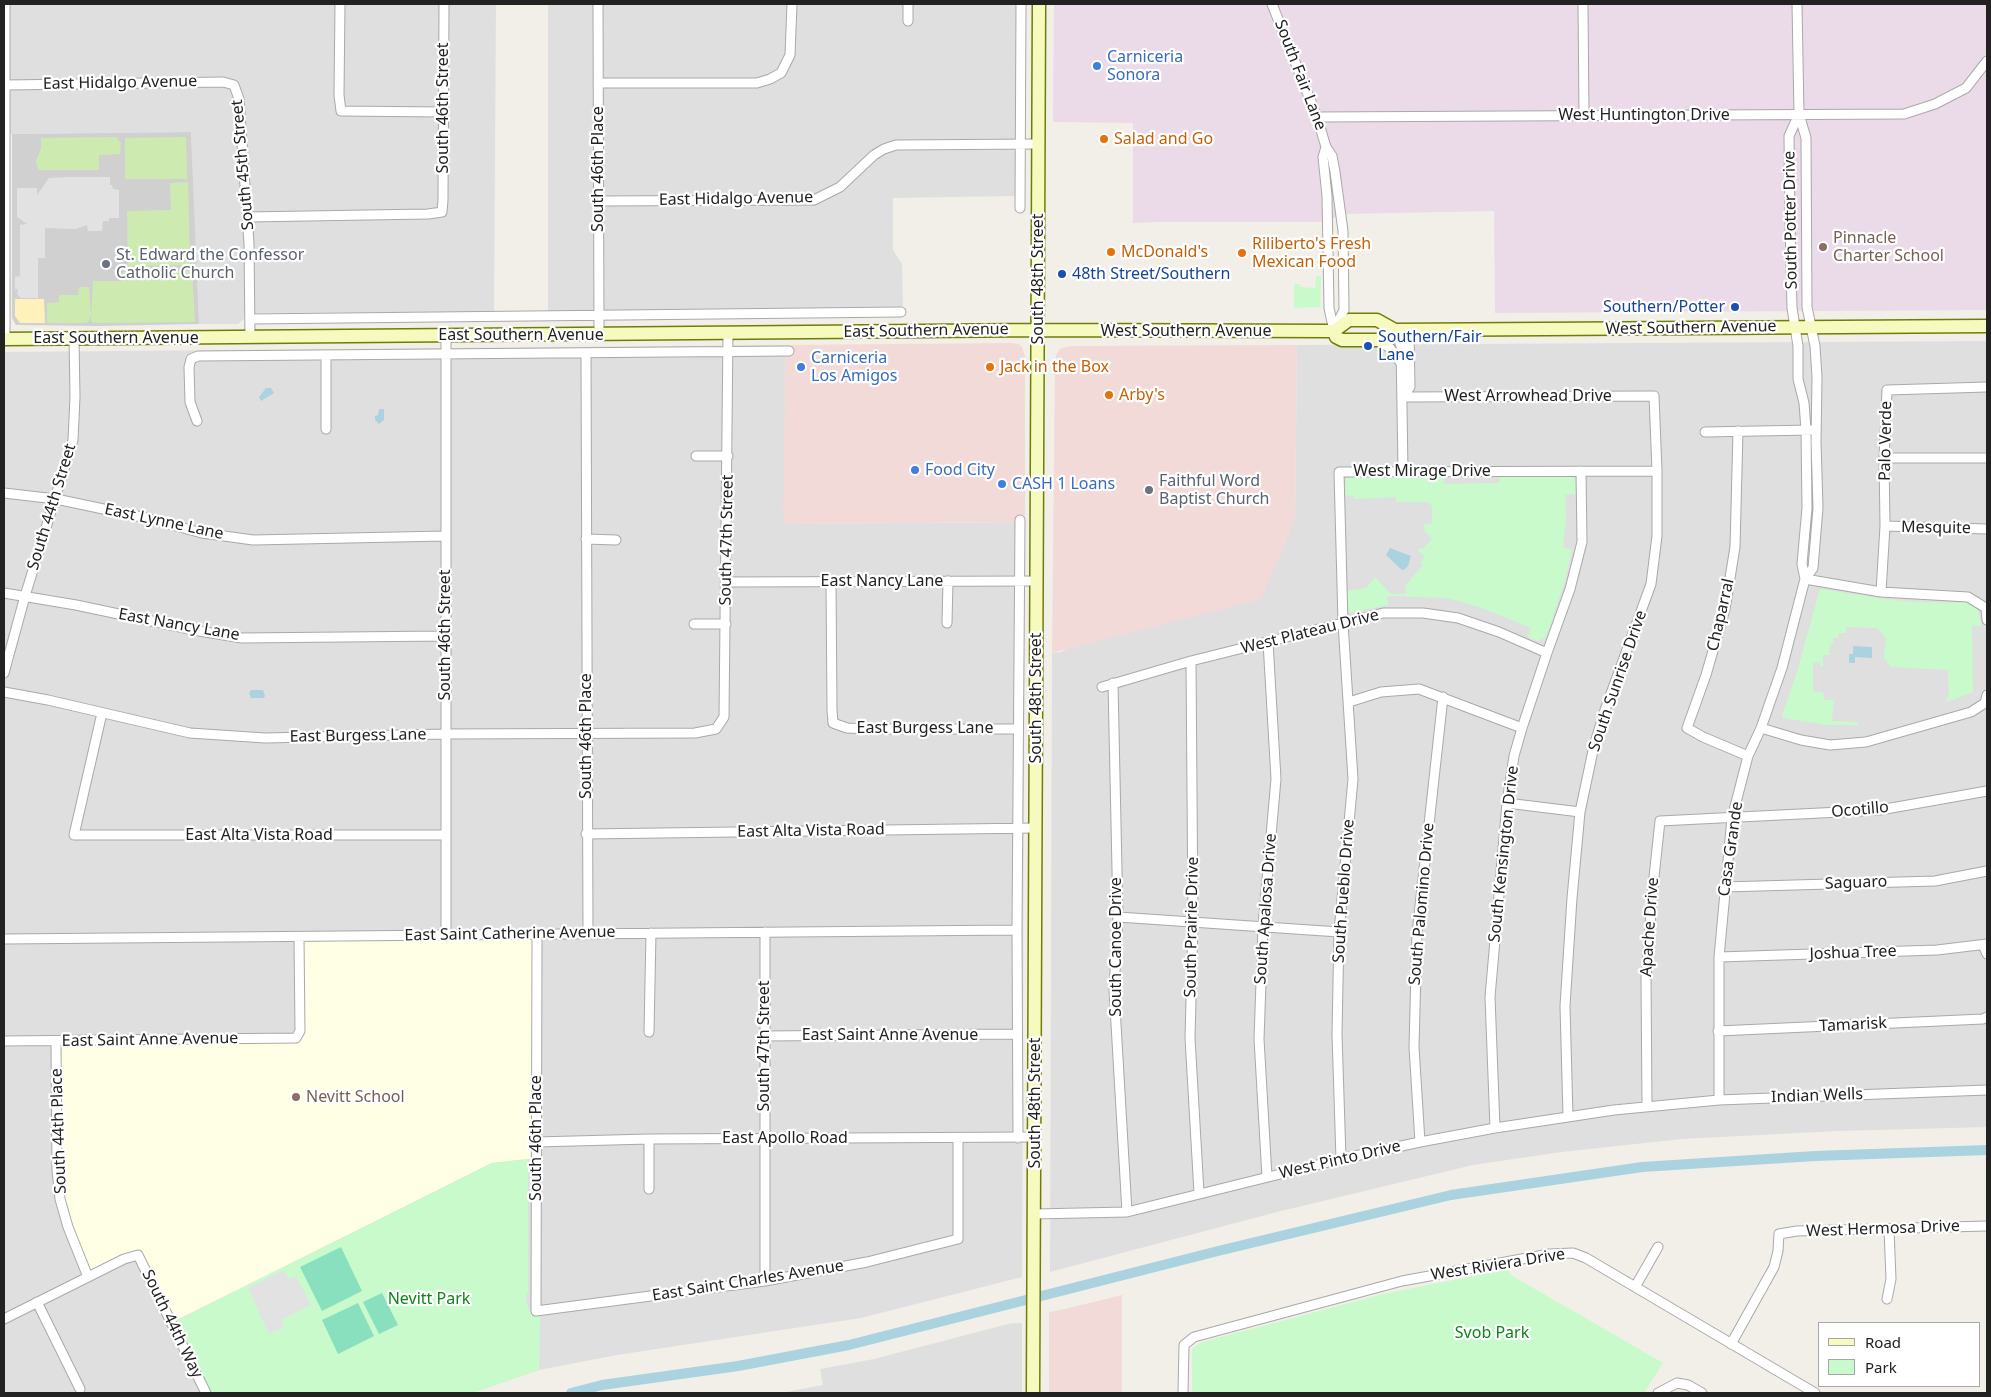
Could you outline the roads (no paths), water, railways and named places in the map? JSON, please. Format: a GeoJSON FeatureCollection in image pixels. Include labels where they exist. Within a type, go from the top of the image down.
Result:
{"type":"FeatureCollection","features":[{"type":"Feature","properties":{"kind":"main road","name":"South 48th Street"},"geometry":{"type":"LineString","coordinates":[[1033,1393],[1038,4]]}},
{"type":"Feature","properties":{"kind":"main road","name":"West Southern Avenue"},"geometry":{"type":"LineString","coordinates":[[1038,330],[1334,331],[1350,320],[1377,320],[1395,330],[1987,326]]}},
{"type":"Feature","properties":{"kind":"main road","name":"East Southern Avenue"},"geometry":{"type":"LineString","coordinates":[[4,339],[1038,330]]}},
{"type":"Feature","properties":{"kind":"main road","name":"West Southern Avenue"},"geometry":{"type":"LineString","coordinates":[[1334,331],[1336,337],[1342,340],[1386,340],[1395,330]]}},
{"type":"Feature","properties":{"kind":"street"},"geometry":{"type":"LineString","coordinates":[[4,339],[5,4]]}},
{"type":"Feature","properties":{"kind":"street"},"geometry":{"type":"LineString","coordinates":[[340,4],[339,95],[341,111],[443,112]]}},
{"type":"Feature","properties":{"kind":"street","name":"South 46th Street"},"geometry":{"type":"LineString","coordinates":[[247,217],[428,214],[442,212],[444,4]]}},
{"type":"Feature","properties":{"kind":"street","name":"South 46th Place"},"geometry":{"type":"LineString","coordinates":[[598,4],[597,202],[599,334]]}},
{"type":"Feature","properties":{"kind":"street"},"geometry":{"type":"LineString","coordinates":[[598,83],[757,83],[781,73],[790,55],[792,4]]}},
{"type":"Feature","properties":{"kind":"street"},"geometry":{"type":"LineString","coordinates":[[908,4],[908,21]]}},
{"type":"Feature","properties":{"kind":"street","name":"South 48th Street"},"geometry":{"type":"LineString","coordinates":[[1020,208],[1021,4]]}},
{"type":"Feature","properties":{"kind":"street","name":"South Fair Lane"},"geometry":{"type":"LineString","coordinates":[[1272,4],[1317,117],[1326,148],[1332,156],[1342,216],[1344,242],[1344,310],[1334,331]]}},
{"type":"Feature","properties":{"kind":"street"},"geometry":{"type":"LineString","coordinates":[[1583,4],[1584,115]]}},
{"type":"Feature","properties":{"kind":"street","name":"South Potter Drive"},"geometry":{"type":"LineString","coordinates":[[1797,4],[1799,114],[1806,138],[1807,307],[1811,328]]}},
{"type":"Feature","properties":{"kind":"street","name":"West Huntington Drive"},"geometry":{"type":"LineString","coordinates":[[1317,117],[1904,114],[1935,104],[1966,88],[1987,61]]}},
{"type":"Feature","properties":{"kind":"street","name":"East Hidalgo Avenue"},"geometry":{"type":"LineString","coordinates":[[5,84],[223,82],[234,84]]}},
{"type":"Feature","properties":{"kind":"street","name":"South 45th Street"},"geometry":{"type":"LineString","coordinates":[[234,84],[239,99],[249,244],[250,337]]}},
{"type":"Feature","properties":{"kind":"street","name":"South Potter Drive"},"geometry":{"type":"LineString","coordinates":[[1795,328],[1792,308],[1789,136],[1799,114]]}},
{"type":"Feature","properties":{"kind":"street","name":"East Hidalgo Avenue"},"geometry":{"type":"LineString","coordinates":[[597,202],[814,200],[840,187],[874,155],[896,145],[1038,144]]}},
{"type":"Feature","properties":{"kind":"street","name":"South Fair Lane"},"geometry":{"type":"LineString","coordinates":[[1326,148],[1323,157],[1327,196],[1329,308],[1334,331]]}},
{"type":"Feature","properties":{"kind":"street","name":"East Southern Avenue"},"geometry":{"type":"LineString","coordinates":[[250,319],[901,312]]}},
{"type":"Feature","properties":{"kind":"street","name":"Casa Grande"},"geometry":{"type":"LineString","coordinates":[[1795,328],[1798,379],[1804,403],[1806,430],[1807,508],[1802,564],[1805,579]]}},
{"type":"Feature","properties":{"kind":"street","name":"Casa Grande"},"geometry":{"type":"LineString","coordinates":[[1719,1100],[1719,958],[1724,887],[1732,818],[1748,756],[1761,728],[1782,668],[1805,579],[1813,568],[1817,517],[1817,377],[1815,346],[1811,328]]}},
{"type":"Feature","properties":{"kind":"street"},"geometry":{"type":"LineString","coordinates":[[1395,330],[1400,346],[1403,397],[1403,470]]}},
{"type":"Feature","properties":{"kind":"street"},"geometry":{"type":"LineString","coordinates":[[1403,397],[1410,387],[1409,330]]}},
{"type":"Feature","properties":{"kind":"street","name":"South 47th Street"},"geometry":{"type":"LineString","coordinates":[[716,728],[724,717],[728,332]]}},
{"type":"Feature","properties":{"kind":"street","name":"South 46th Street"},"geometry":{"type":"LineString","coordinates":[[446,335],[446,935]]}},
{"type":"Feature","properties":{"kind":"street","name":"South 44th Street"},"geometry":{"type":"LineString","coordinates":[[4,673],[25,596],[73,440],[75,397],[74,338]]}},
{"type":"Feature","properties":{"kind":"street"},"geometry":{"type":"LineString","coordinates":[[1377,340],[1390,348],[1401,363]]}},
{"type":"Feature","properties":{"kind":"street","name":"East Southern Avenue"},"geometry":{"type":"LineString","coordinates":[[197,421],[190,402],[189,367],[191,359],[198,356],[788,351]]}},
{"type":"Feature","properties":{"kind":"street","name":"South 46th Place"},"geometry":{"type":"LineString","coordinates":[[586,354],[586,834],[588,933]]}},
{"type":"Feature","properties":{"kind":"street"},"geometry":{"type":"LineString","coordinates":[[326,356],[326,429]]}},
{"type":"Feature","properties":{"kind":"street","name":"Palo Verde"},"geometry":{"type":"LineString","coordinates":[[1881,592],[1885,526],[1886,390],[1987,387]]}},
{"type":"Feature","properties":{"kind":"street","name":"West Arrowhead Drive"},"geometry":{"type":"LineString","coordinates":[[1403,397],[1654,396]]}},
{"type":"Feature","properties":{"kind":"street","name":"South Sunrise Drive"},"geometry":{"type":"LineString","coordinates":[[1568,1116],[1565,1006],[1580,812],[1594,746],[1605,710],[1651,584],[1657,536],[1654,396]]}},
{"type":"Feature","properties":{"kind":"street"},"geometry":{"type":"LineString","coordinates":[[1705,432],[1816,430]]}},
{"type":"Feature","properties":{"kind":"street","name":"Chaparral"},"geometry":{"type":"LineString","coordinates":[[1738,431],[1735,547],[1725,610],[1706,675],[1687,728],[1702,737],[1748,756]]}},
{"type":"Feature","properties":{"kind":"street","name":"South 47th Street"},"geometry":{"type":"LineString","coordinates":[[696,456],[728,456]]}},
{"type":"Feature","properties":{"kind":"street"},"geometry":{"type":"LineString","coordinates":[[1884,458],[1987,458]]}},
{"type":"Feature","properties":{"kind":"street","name":"West Mirage Drive"},"geometry":{"type":"LineString","coordinates":[[1343,623],[1339,472],[1403,470],[1657,470]]}},
{"type":"Feature","properties":{"kind":"street","name":"South Kensington Drive"},"geometry":{"type":"LineString","coordinates":[[1495,1128],[1490,997],[1507,803],[1514,756],[1522,728],[1570,589],[1582,542],[1581,470]]}},
{"type":"Feature","properties":{"kind":"street","name":"East Lynne Lane"},"geometry":{"type":"LineString","coordinates":[[4,493],[56,499],[146,518],[202,533],[253,540],[445,536]]}},
{"type":"Feature","properties":{"kind":"street","name":"South 48th Street"},"geometry":{"type":"LineString","coordinates":[[1018,1138],[1017,930],[1020,520]]}},
{"type":"Feature","properties":{"kind":"street","name":"Mesquite"},"geometry":{"type":"LineString","coordinates":[[1885,526],[1987,529]]}},
{"type":"Feature","properties":{"kind":"street"},"geometry":{"type":"LineString","coordinates":[[586,539],[616,540]]}},
{"type":"Feature","properties":{"kind":"street"},"geometry":{"type":"LineString","coordinates":[[1805,579],[1881,592],[1968,596],[1986,608],[1987,620]]}},
{"type":"Feature","properties":{"kind":"street"},"geometry":{"type":"LineString","coordinates":[[947,622],[948,581]]}},
{"type":"Feature","properties":{"kind":"street","name":"East Nancy Lane"},"geometry":{"type":"LineString","coordinates":[[726,582],[1037,581]]}},
{"type":"Feature","properties":{"kind":"street","name":"East Burgess Lane"},"geometry":{"type":"LineString","coordinates":[[831,582],[833,723],[847,728],[867,729],[1018,729]]}},
{"type":"Feature","properties":{"kind":"street","name":"East Nancy Lane"},"geometry":{"type":"LineString","coordinates":[[4,593],[242,638],[445,636]]}},
{"type":"Feature","properties":{"kind":"street","name":"West Plateau Drive"},"geometry":{"type":"LineString","coordinates":[[1102,687],[1190,661],[1383,613],[1423,613],[1458,618],[1499,632],[1547,653]]}},
{"type":"Feature","properties":{"kind":"street","name":"South Pueblo Drive"},"geometry":{"type":"LineString","coordinates":[[1341,1159],[1337,1034],[1339,932],[1353,778],[1343,623]]}},
{"type":"Feature","properties":{"kind":"street","name":"South 47th Street"},"geometry":{"type":"LineString","coordinates":[[694,624],[726,624]]}},
{"type":"Feature","properties":{"kind":"street","name":"South Apalosa Drive"},"geometry":{"type":"LineString","coordinates":[[1268,642],[1276,778],[1263,926],[1259,1039],[1268,1177]]}},
{"type":"Feature","properties":{"kind":"street","name":"South Prairie Drive"},"geometry":{"type":"LineString","coordinates":[[1190,661],[1193,922],[1190,1038],[1199,1193]]}},
{"type":"Feature","properties":{"kind":"street","name":"South Canoe Drive"},"geometry":{"type":"LineString","coordinates":[[1113,683],[1118,916],[1114,990],[1127,1212]]}},
{"type":"Feature","properties":{"kind":"street"},"geometry":{"type":"LineString","coordinates":[[1348,702],[1381,692],[1419,689],[1522,728]]}},
{"type":"Feature","properties":{"kind":"street","name":"East Burgess Lane"},"geometry":{"type":"LineString","coordinates":[[4,692],[190,732],[265,738],[445,734],[695,733],[716,728]]}},
{"type":"Feature","properties":{"kind":"street"},"geometry":{"type":"LineString","coordinates":[[1761,728],[1801,740],[1830,745],[1866,742],[1971,712],[1985,703],[1987,695]]}},
{"type":"Feature","properties":{"kind":"street","name":"South Palomino Drive"},"geometry":{"type":"LineString","coordinates":[[1420,1142],[1414,1047],[1417,933],[1443,697]]}},
{"type":"Feature","properties":{"kind":"street","name":"East Alta Vista Road"},"geometry":{"type":"LineString","coordinates":[[102,713],[74,835],[445,835]]}},
{"type":"Feature","properties":{"kind":"street","name":"Ocotillo"},"geometry":{"type":"LineString","coordinates":[[1732,818],[1880,810],[1987,791]]}},
{"type":"Feature","properties":{"kind":"street"},"geometry":{"type":"LineString","coordinates":[[1507,803],[1580,812]]}},
{"type":"Feature","properties":{"kind":"street","name":"Apache Drive"},"geometry":{"type":"LineString","coordinates":[[1647,1106],[1646,978],[1660,821],[1732,818]]}},
{"type":"Feature","properties":{"kind":"street","name":"East Alta Vista Road"},"geometry":{"type":"LineString","coordinates":[[586,834],[1036,828]]}},
{"type":"Feature","properties":{"kind":"street","name":"Saguaro"},"geometry":{"type":"LineString","coordinates":[[1724,887],[1935,881],[1987,871]]}},
{"type":"Feature","properties":{"kind":"street"},"geometry":{"type":"LineString","coordinates":[[1118,916],[1339,932]]}},
{"type":"Feature","properties":{"kind":"street","name":"East Saint Catherine Avenue"},"geometry":{"type":"LineString","coordinates":[[4,939],[1017,930]]}},
{"type":"Feature","properties":{"kind":"street","name":"South 47th Street"},"geometry":{"type":"LineString","coordinates":[[765,932],[765,1281]]}},
{"type":"Feature","properties":{"kind":"street"},"geometry":{"type":"LineString","coordinates":[[649,1032],[651,933]]}},
{"type":"Feature","properties":{"kind":"street","name":"South 46th Place"},"geometry":{"type":"LineString","coordinates":[[536,1311],[537,935]]}},
{"type":"Feature","properties":{"kind":"street","name":"East Saint Anne Avenue"},"geometry":{"type":"LineString","coordinates":[[4,1041],[296,1038],[300,1031],[299,937]]}},
{"type":"Feature","properties":{"kind":"street"},"geometry":{"type":"LineString","coordinates":[[1985,944],[1987,954]]}},
{"type":"Feature","properties":{"kind":"street","name":"Joshua Tree"},"geometry":{"type":"LineString","coordinates":[[1719,958],[1938,950],[1985,944]]}},
{"type":"Feature","properties":{"kind":"street","name":"Tamarisk"},"geometry":{"type":"LineString","coordinates":[[1718,1031],[1987,1017]]}},
{"type":"Feature","properties":{"kind":"street","name":"East Saint Anne Avenue"},"geometry":{"type":"LineString","coordinates":[[764,1036],[1017,1034]]}},
{"type":"Feature","properties":{"kind":"street","name":"South 44th Place"},"geometry":{"type":"LineString","coordinates":[[56,1041],[57,1170],[60,1199],[68,1227],[88,1277]]}},
{"type":"Feature","properties":{"kind":"street","name":"Indian Wells"},"geometry":{"type":"LineString","coordinates":[[1647,1106],[1719,1100],[1987,1090]]}},
{"type":"Feature","properties":{"kind":"street","name":"West Pinto Drive"},"geometry":{"type":"LineString","coordinates":[[1034,1214],[1127,1212],[1341,1159],[1420,1142],[1568,1116],[1647,1106]]}},
{"type":"Feature","properties":{"kind":"street","name":"East Apollo Road"},"geometry":{"type":"LineString","coordinates":[[536,1142],[649,1139],[1034,1137]]}},
{"type":"Feature","properties":{"kind":"street","name":"East Saint Charles Avenue"},"geometry":{"type":"LineString","coordinates":[[536,1311],[765,1281],[867,1262],[958,1239],[958,1138]]}},
{"type":"Feature","properties":{"kind":"street"},"geometry":{"type":"LineString","coordinates":[[649,1139],[649,1189]]}},
{"type":"Feature","properties":{"kind":"street","name":"West Hermosa Drive"},"geometry":{"type":"LineString","coordinates":[[1731,1344],[1774,1266],[1778,1251],[1779,1234],[1987,1226]]}},
{"type":"Feature","properties":{"kind":"street"},"geometry":{"type":"LineString","coordinates":[[1887,1299],[1890,1279],[1889,1229]]}},
{"type":"Feature","properties":{"kind":"street"},"geometry":{"type":"LineString","coordinates":[[1635,1287],[1658,1247]]}},
{"type":"Feature","properties":{"kind":"street","name":"West Riviera Drive"},"geometry":{"type":"LineString","coordinates":[[1183,1393],[1184,1345],[1194,1337],[1402,1281],[1549,1254],[1573,1253],[1586,1258],[1815,1393]]}},
{"type":"Feature","properties":{"kind":"street","name":"South 44th Way"},"geometry":{"type":"LineString","coordinates":[[88,1277],[124,1259],[138,1255],[206,1393]]}},
{"type":"Feature","properties":{"kind":"street"},"geometry":{"type":"LineString","coordinates":[[4,1319],[88,1277]]}},
{"type":"Feature","properties":{"kind":"street"},"geometry":{"type":"LineString","coordinates":[[37,1302],[80,1389]]}},
{"type":"Feature","properties":{"kind":"street"},"geometry":{"type":"LineString","coordinates":[[1658,1393],[1677,1383],[1688,1385],[1702,1393]]}},
{"type":"Feature","properties":{"kind":"water"},"geometry":{"type":"Polygon","coordinates":[[[266,388],[271,388],[274,393],[261,401],[259,397],[266,388]]]}},
{"type":"Feature","properties":{"kind":"water"},"geometry":{"type":"Polygon","coordinates":[[[379,409],[384,409],[384,420],[379,424],[375,420],[375,416],[378,415],[379,409]]]}},
{"type":"Feature","properties":{"kind":"water"},"geometry":{"type":"Polygon","coordinates":[[[1390,548],[1411,556],[1405,569],[1402,570],[1386,555],[1390,548]]]}},
{"type":"Feature","properties":{"kind":"water"},"geometry":{"type":"Polygon","coordinates":[[[1853,646],[1872,647],[1872,658],[1855,657],[1855,663],[1849,663],[1849,654],[1853,654],[1853,646]]]}},
{"type":"Feature","properties":{"kind":"water"},"geometry":{"type":"Polygon","coordinates":[[[251,690],[263,690],[264,698],[251,698],[249,693],[251,690]]]}},
{"type":"Feature","properties":{"kind":"waterway"},"geometry":{"type":"LineString","coordinates":[[571,1393],[602,1385],[738,1366],[849,1345],[1218,1251],[1451,1195],[1642,1167],[1815,1156],[1987,1150]]}},
{"type":"Feature","properties":{"kind":"place","name":"Carniceria Sonora"},"geometry":{"type":"Point","coordinates":[1097,66]}},
{"type":"Feature","properties":{"kind":"place","name":"Salad and Go"},"geometry":{"type":"Point","coordinates":[1104,139]}},
{"type":"Feature","properties":{"kind":"place","name":"Pinnacle Charter School"},"geometry":{"type":"Point","coordinates":[1823,247]}},
{"type":"Feature","properties":{"kind":"place","name":"McDonald's"},"geometry":{"type":"Point","coordinates":[1111,252]}},
{"type":"Feature","properties":{"kind":"place","name":"Riliberto's Fresh Mexican Food"},"geometry":{"type":"Point","coordinates":[1242,253]}},
{"type":"Feature","properties":{"kind":"place","name":"St. Edward the Confessor Catholic Church"},"geometry":{"type":"Point","coordinates":[106,264]}},
{"type":"Feature","properties":{"kind":"place","name":"48th Street/Southern"},"geometry":{"type":"Point","coordinates":[1062,274]}},
{"type":"Feature","properties":{"kind":"place","name":"Southern/Potter"},"geometry":{"type":"Point","coordinates":[1735,307]}},
{"type":"Feature","properties":{"kind":"place","name":"Southern/Fair Lane"},"geometry":{"type":"Point","coordinates":[1368,346]}},
{"type":"Feature","properties":{"kind":"place","name":"Carniceria Los Amigos"},"geometry":{"type":"Point","coordinates":[801,367]}},
{"type":"Feature","properties":{"kind":"place","name":"Jack in the Box"},"geometry":{"type":"Point","coordinates":[990,367]}},
{"type":"Feature","properties":{"kind":"place","name":"Arby's"},"geometry":{"type":"Point","coordinates":[1109,395]}},
{"type":"Feature","properties":{"kind":"place","name":"Food City"},"geometry":{"type":"Point","coordinates":[915,470]}},
{"type":"Feature","properties":{"kind":"place","name":"CASH 1 Loans"},"geometry":{"type":"Point","coordinates":[1002,484]}},
{"type":"Feature","properties":{"kind":"place","name":"Faithful Word Baptist Church"},"geometry":{"type":"Point","coordinates":[1149,490]}},
{"type":"Feature","properties":{"kind":"place","name":"Nevitt School"},"geometry":{"type":"Point","coordinates":[296,1097]}},
{"type":"Feature","properties":{"kind":"park label","name":"Nevitt Park"},"geometry":{"type":"Point","coordinates":[429,1299]}},
{"type":"Feature","properties":{"kind":"park label","name":"Svob Park"},"geometry":{"type":"Point","coordinates":[1492,1333]}}]}
